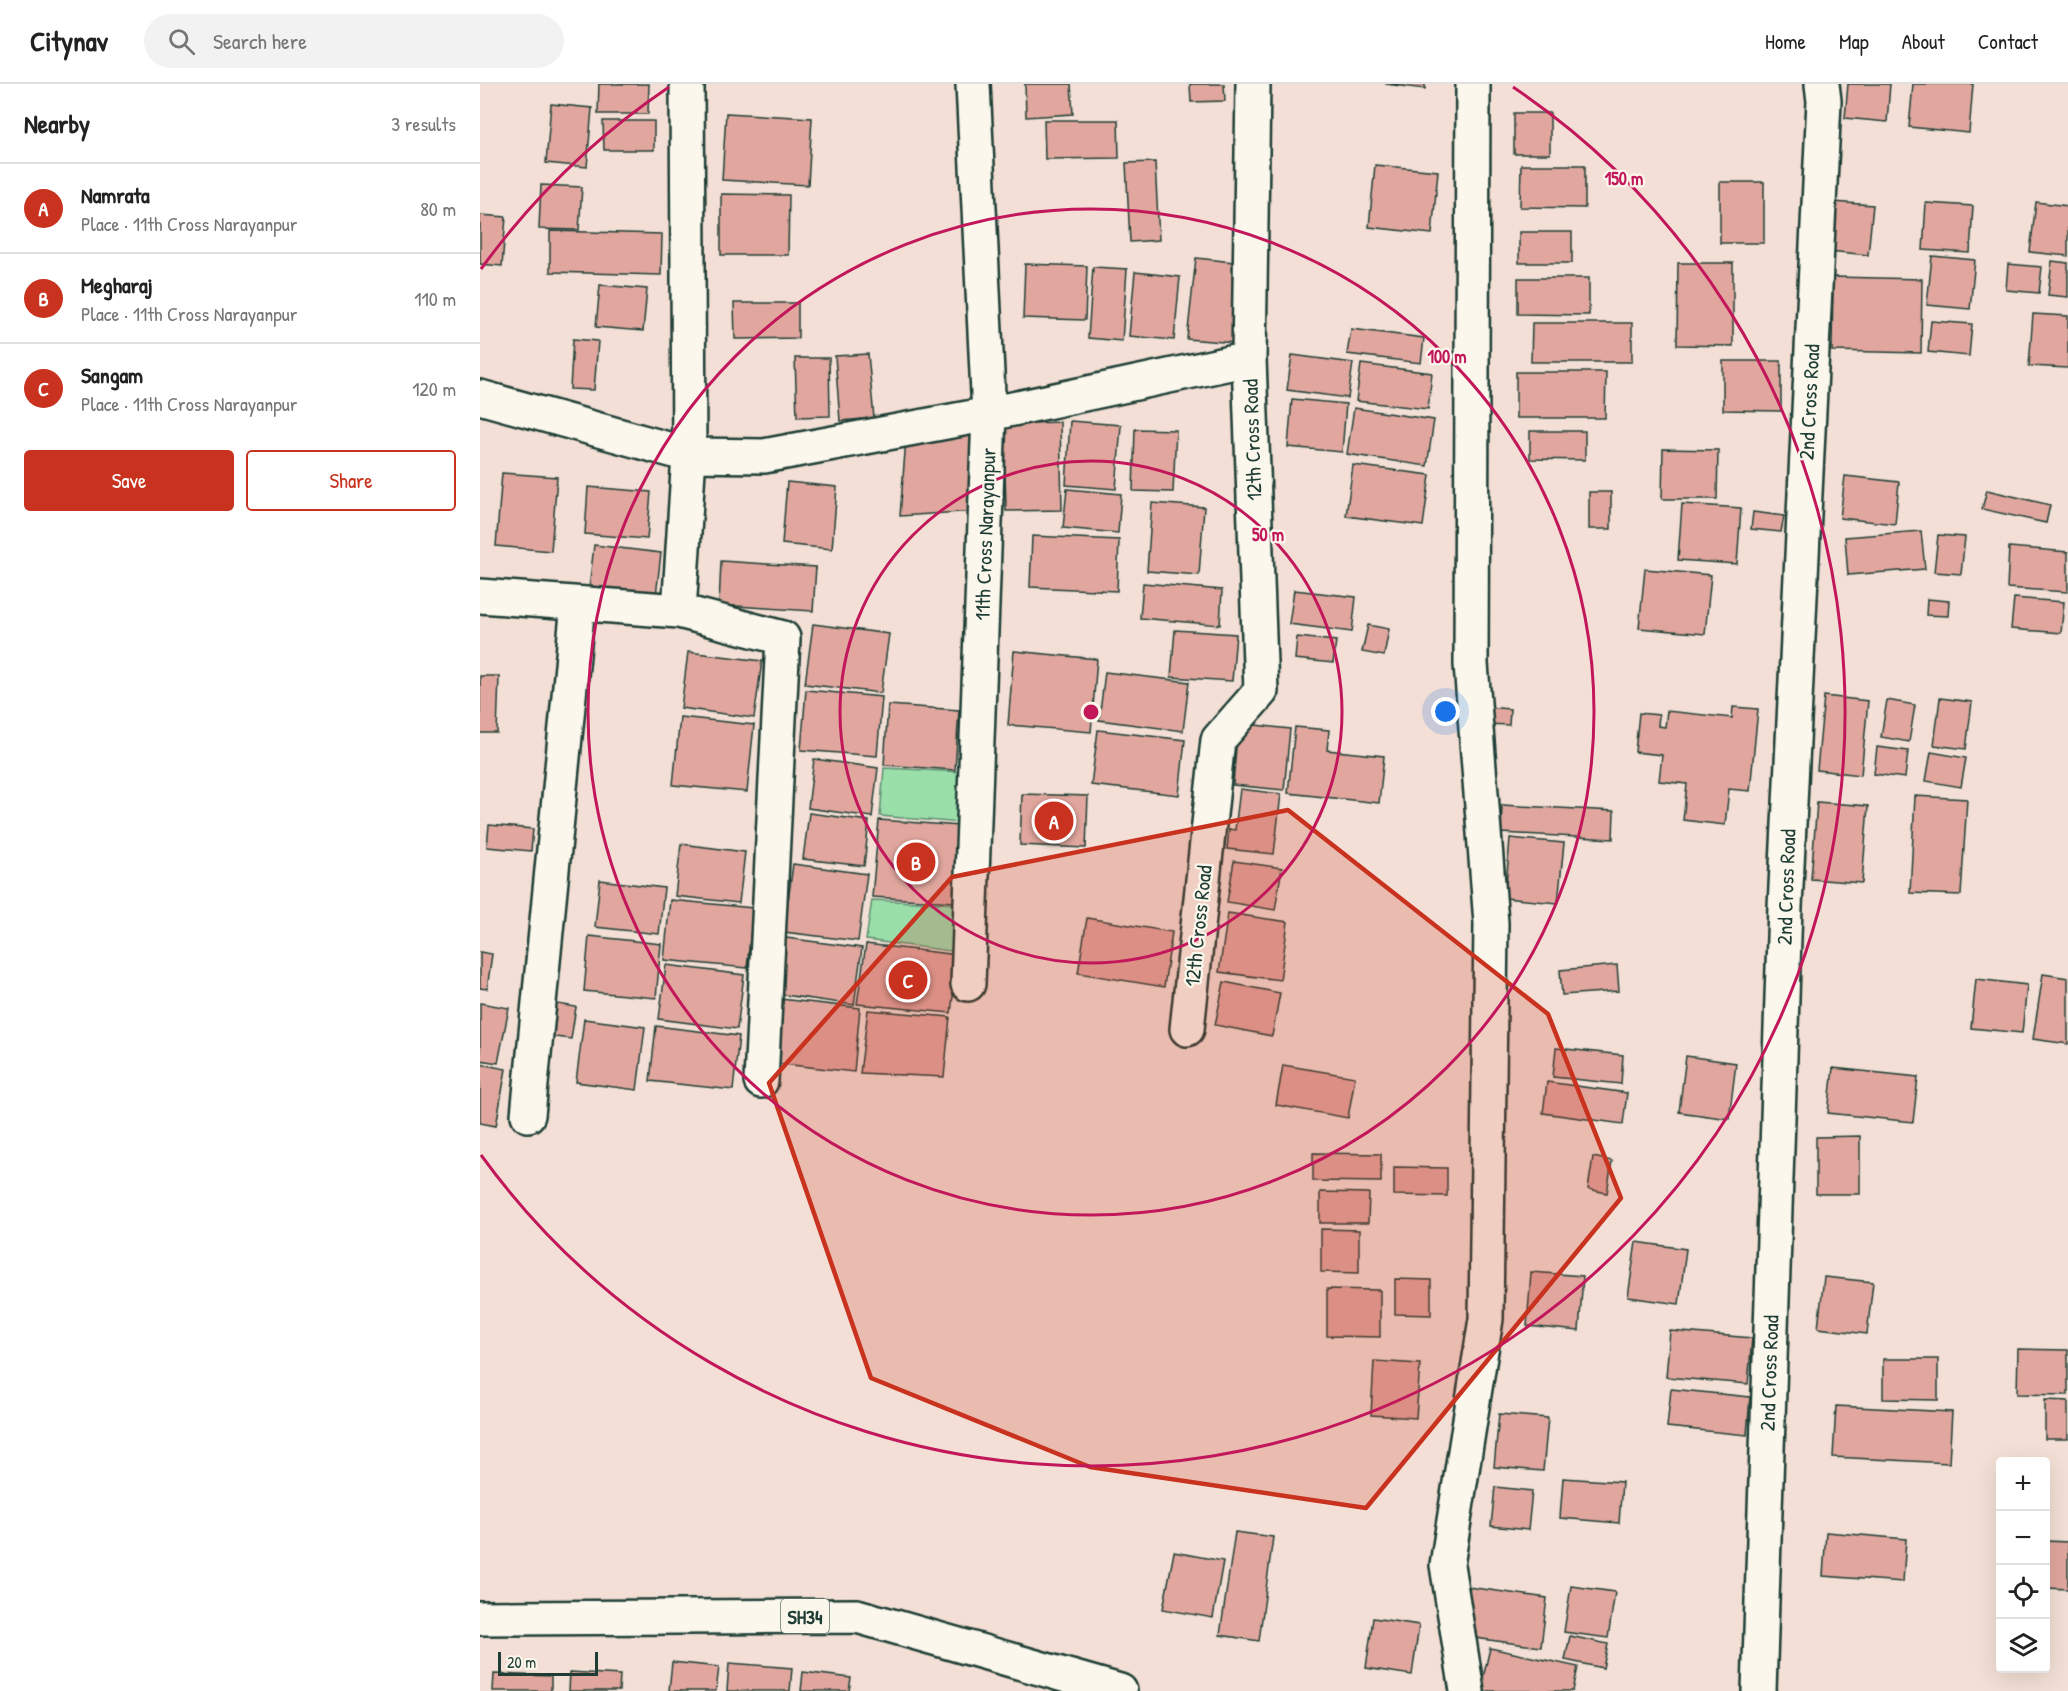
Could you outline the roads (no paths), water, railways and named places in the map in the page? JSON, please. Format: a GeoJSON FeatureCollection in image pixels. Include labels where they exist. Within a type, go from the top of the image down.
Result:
{"type":"FeatureCollection","features":[{"type":"Feature","properties":{"kind":"street"},"geometry":{"type":"LineString","coordinates":[[679,611],[689,455],[687,84]]}},
{"type":"Feature","properties":{"kind":"street","name":"11th Cross Narayanpur"},"geometry":{"type":"LineString","coordinates":[[968,984],[989,414],[973,84]]}},
{"type":"Feature","properties":{"kind":"street","name":"12th Cross Road"},"geometry":{"type":"LineString","coordinates":[[1187,1029],[1218,740],[1261,691],[1249,359],[1253,84]]}},
{"type":"Feature","properties":{"kind":"street"},"geometry":{"type":"LineString","coordinates":[[1467,1691],[1447,1565],[1486,1319],[1491,923],[1471,664],[1473,84]]}},
{"type":"Feature","properties":{"kind":"street","name":"2nd Cross Road"},"geometry":{"type":"LineString","coordinates":[[1759,1691],[1785,907],[1824,101],[1822,84]]}},
{"type":"Feature","properties":{"kind":"street"},"geometry":{"type":"LineString","coordinates":[[480,397],[689,455],[764,456],[989,414],[1249,359]]}},
{"type":"Feature","properties":{"kind":"street"},"geometry":{"type":"LineString","coordinates":[[480,596],[679,611],[783,638],[761,1081]]}},
{"type":"Feature","properties":{"kind":"street"},"geometry":{"type":"LineString","coordinates":[[528,1115],[578,604]]}},
{"type":"Feature","properties":{"kind":"street","name":"SH34"},"geometry":{"type":"LineString","coordinates":[[480,1618],[857,1616],[1120,1691]]}},
{"type":"Feature","properties":{"kind":"place","name":"Namrata"},"geometry":{"type":"Point","coordinates":[1054,821]}},
{"type":"Feature","properties":{"kind":"place","name":"Megharaj"},"geometry":{"type":"Point","coordinates":[916,862]}},
{"type":"Feature","properties":{"kind":"place","name":"Sangam"},"geometry":{"type":"Point","coordinates":[908,980]}}]}
